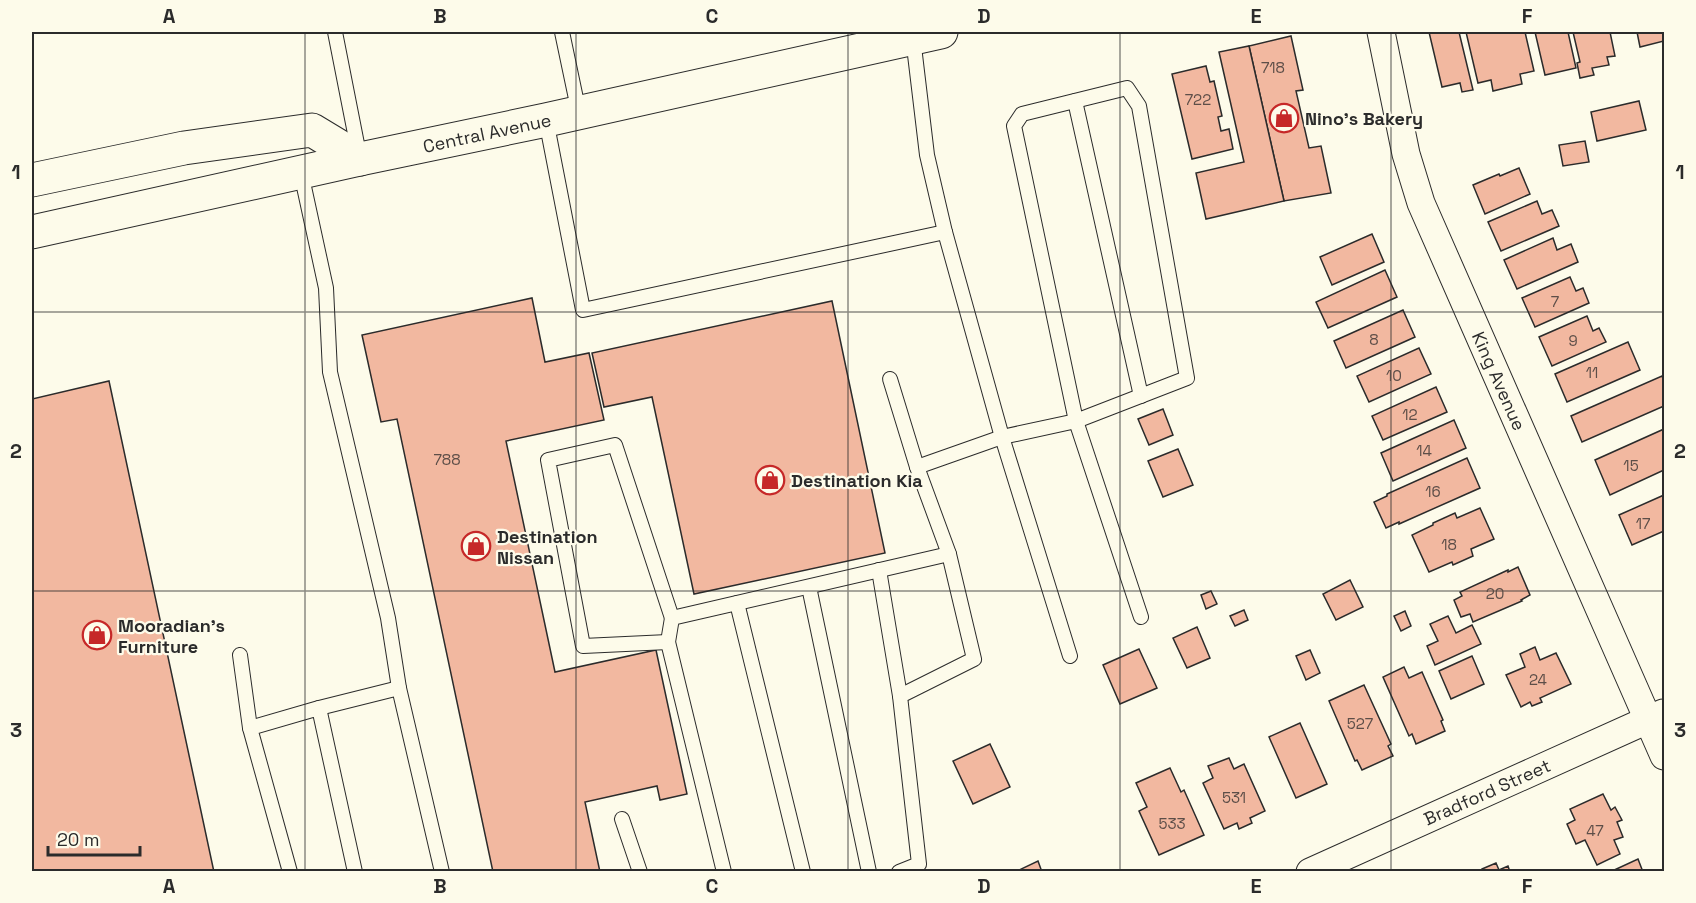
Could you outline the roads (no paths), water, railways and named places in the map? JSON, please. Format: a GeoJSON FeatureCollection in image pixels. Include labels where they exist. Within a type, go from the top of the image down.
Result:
{"type":"FeatureCollection","features":[{"type":"Feature","properties":{"kind":"main road","name":"Central Avenue"},"geometry":{"type":"LineString","coordinates":[[32,231],[927,35]]}},
{"type":"Feature","properties":{"kind":"main road"},"geometry":{"type":"LineString","coordinates":[[32,180],[184,148],[312,130],[360,159]]}},
{"type":"Feature","properties":{"kind":"street","name":"King Avenue"},"geometry":{"type":"LineString","coordinates":[[1381,32],[1406,154],[1420,203],[1656,717],[1665,756]]}},
{"type":"Feature","properties":{"kind":"street","name":"Bradford Street"},"geometry":{"type":"LineString","coordinates":[[1310,872],[1342,865],[1656,717]]}},
{"type":"Feature","properties":{"kind":"lane"},"geometry":{"type":"LineString","coordinates":[[335,32],[360,159]]}},
{"type":"Feature","properties":{"kind":"lane"},"geometry":{"type":"LineString","coordinates":[[562,32],[579,113]]}},
{"type":"Feature","properties":{"kind":"lane"},"geometry":{"type":"LineString","coordinates":[[927,35],[927,155],[945,232],[1002,436],[1070,656]]}},
{"type":"Feature","properties":{"kind":"lane"},"geometry":{"type":"LineString","coordinates":[[917,466],[1002,436],[1076,421],[1187,378],[1138,106],[1126,88],[1022,114],[1014,126],[1076,421],[1141,617]]}},
{"type":"Feature","properties":{"kind":"lane"},"geometry":{"type":"LineString","coordinates":[[1075,100],[1141,396]]}},
{"type":"Feature","properties":{"kind":"lane"},"geometry":{"type":"LineString","coordinates":[[546,120],[583,310],[945,232]]}},
{"type":"Feature","properties":{"kind":"lane"},"geometry":{"type":"LineString","coordinates":[[301,173],[326,288],[330,372],[388,618],[399,688],[442,872]]}},
{"type":"Feature","properties":{"kind":"lane"},"geometry":{"type":"LineString","coordinates":[[890,379],[917,466],[949,554],[974,659],[900,696]]}},
{"type":"Feature","properties":{"kind":"lane"},"geometry":{"type":"LineString","coordinates":[[668,642],[583,646],[548,460],[615,445],[672,618],[668,642],[724,872]]}},
{"type":"Feature","properties":{"kind":"lane"},"geometry":{"type":"LineString","coordinates":[[672,618],[949,554]]}},
{"type":"Feature","properties":{"kind":"lane"},"geometry":{"type":"LineString","coordinates":[[879,570],[900,696],[920,868],[898,872]]}},
{"type":"Feature","properties":{"kind":"lane"},"geometry":{"type":"LineString","coordinates":[[809,587],[869,872]]}},
{"type":"Feature","properties":{"kind":"lane"},"geometry":{"type":"LineString","coordinates":[[737,603],[803,872]]}},
{"type":"Feature","properties":{"kind":"lane"},"geometry":{"type":"LineString","coordinates":[[240,655],[250,728],[290,872]]}},
{"type":"Feature","properties":{"kind":"lane"},"geometry":{"type":"LineString","coordinates":[[250,728],[399,688]]}},
{"type":"Feature","properties":{"kind":"lane"},"geometry":{"type":"LineString","coordinates":[[320,708],[356,872]]}},
{"type":"Feature","properties":{"kind":"lane"},"geometry":{"type":"LineString","coordinates":[[622,819],[640,872]]}},
{"type":"Feature","properties":{"kind":"place","name":"Nino's Bakery"},"geometry":{"type":"Point","coordinates":[1284,118]}},
{"type":"Feature","properties":{"kind":"place","name":"Destination Kia"},"geometry":{"type":"Point","coordinates":[770,480]}},
{"type":"Feature","properties":{"kind":"place","name":"Destination Nissan"},"geometry":{"type":"Point","coordinates":[476,546]}},
{"type":"Feature","properties":{"kind":"place","name":"Mooradian's Furniture"},"geometry":{"type":"Point","coordinates":[97,635]}}]}
